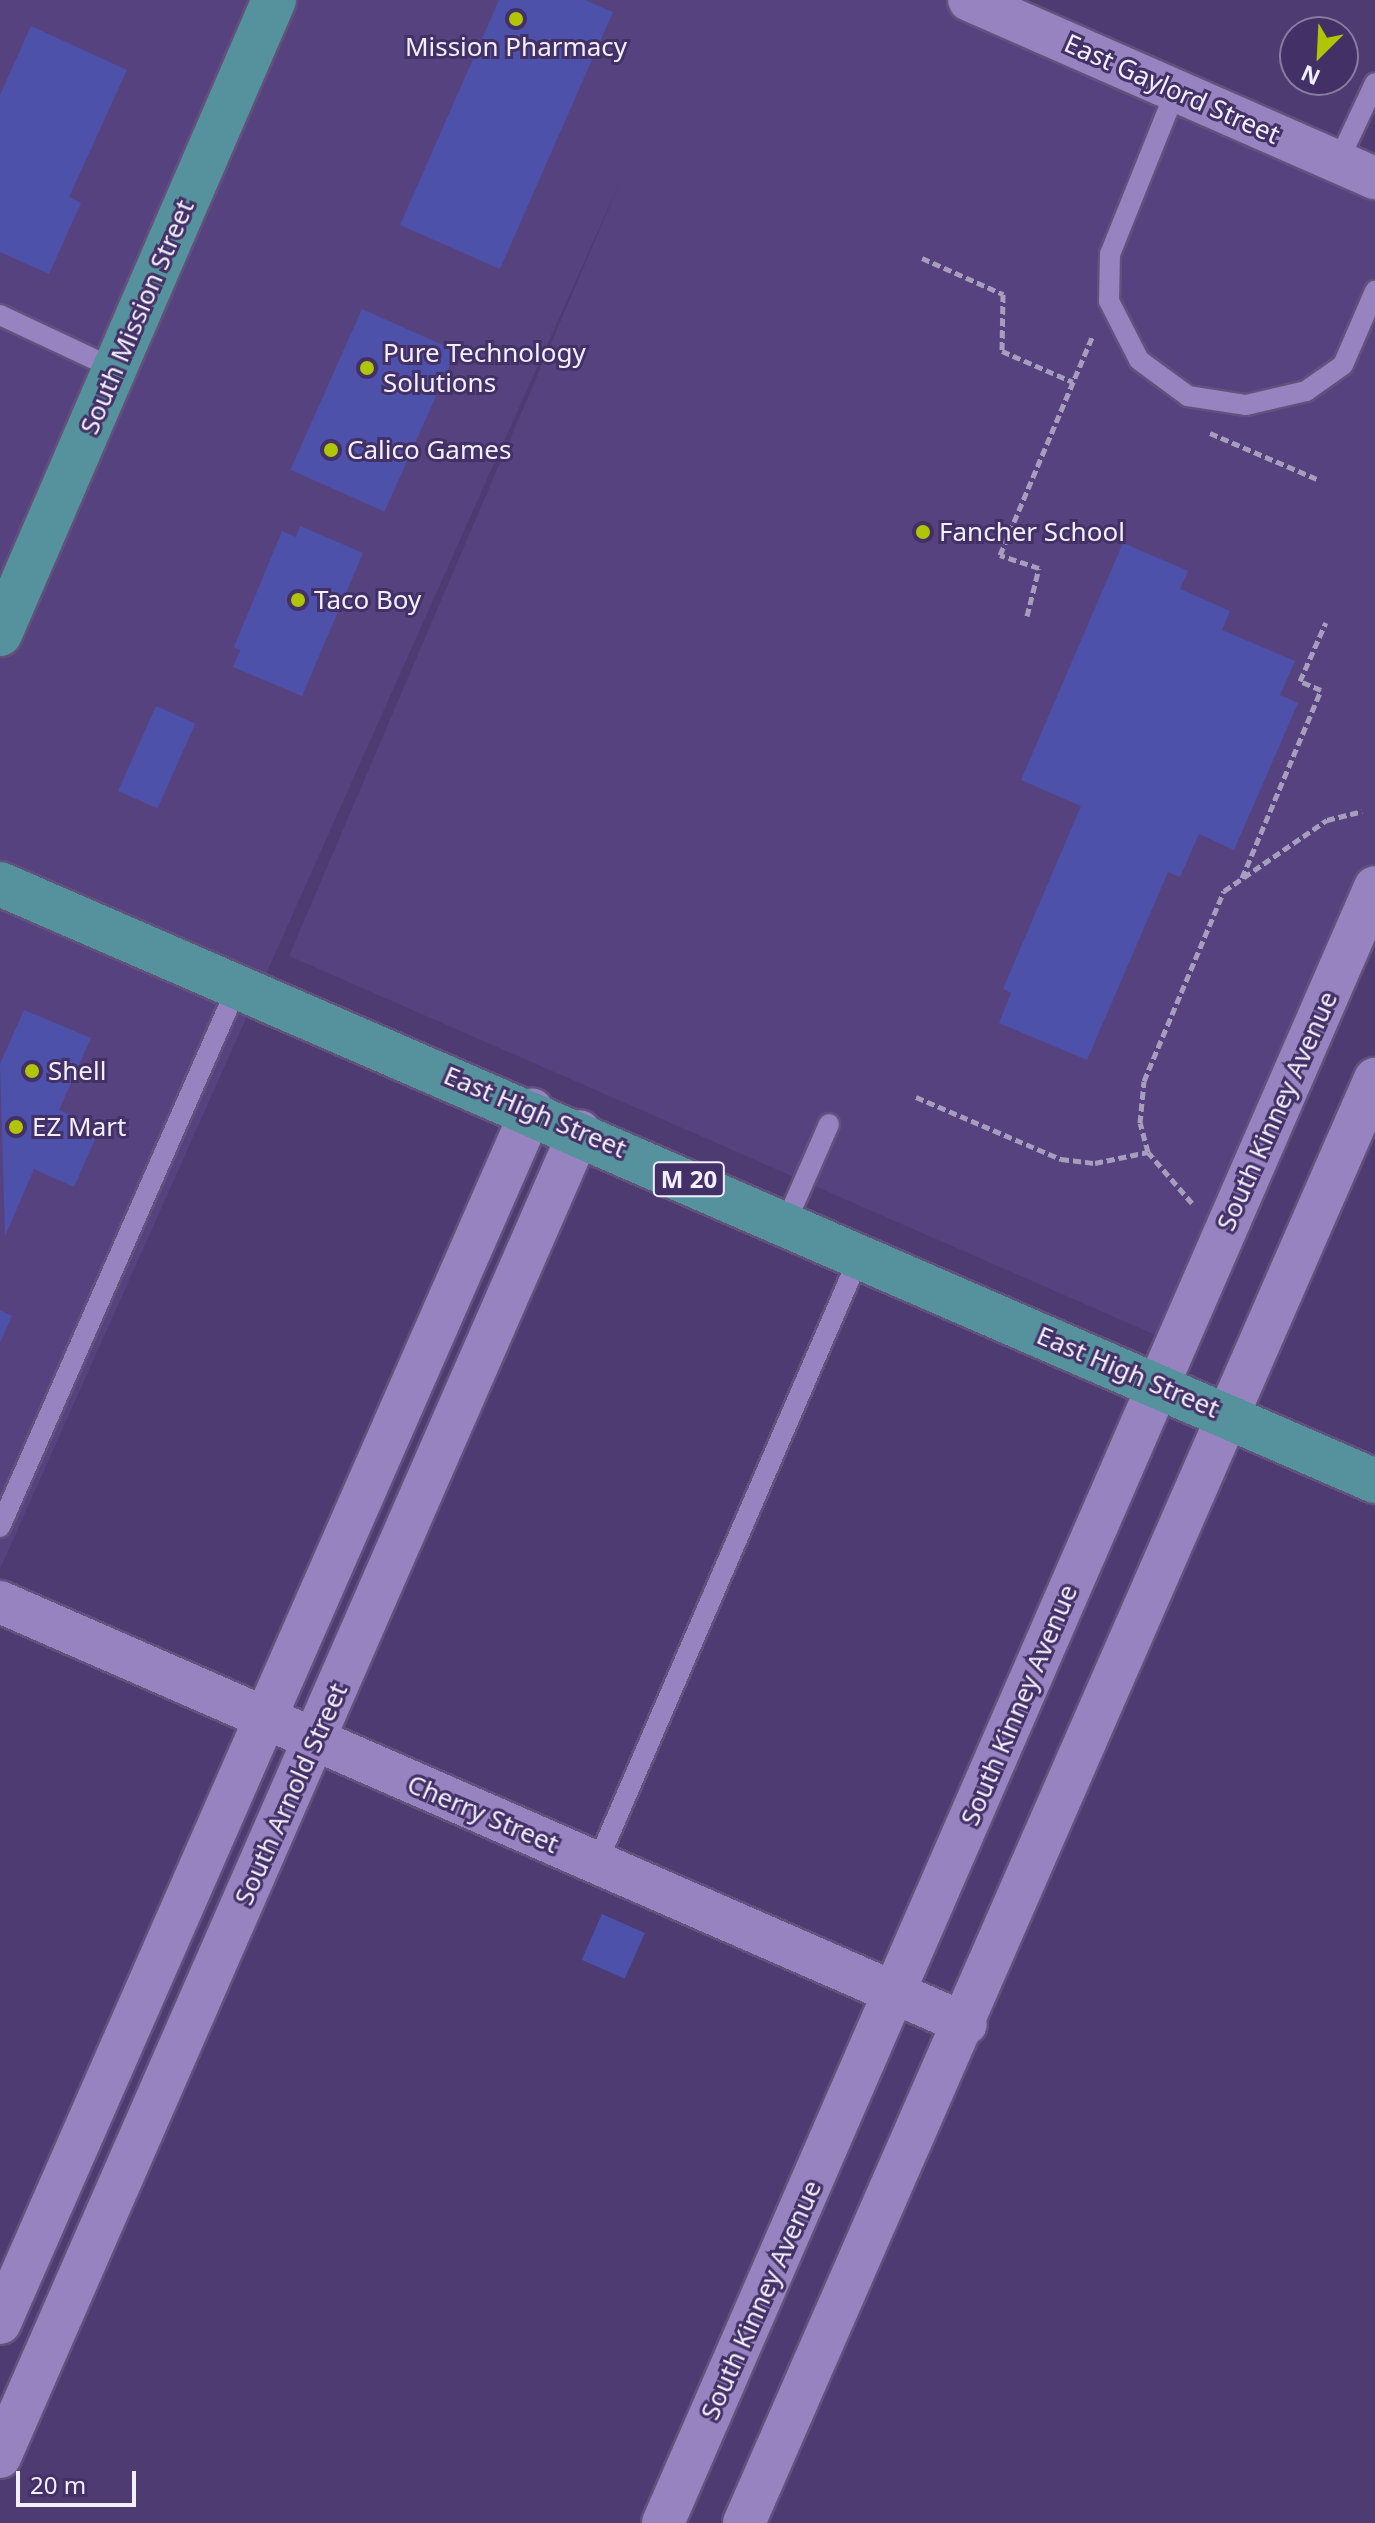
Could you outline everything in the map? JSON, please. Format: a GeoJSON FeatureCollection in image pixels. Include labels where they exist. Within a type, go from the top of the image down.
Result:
{"type":"FeatureCollection","features":[{"type":"Feature","properties":{"kind":"main road","name":"South Mission Street"},"geometry":{"type":"LineString","coordinates":[[0,634],[274,0]]}},
{"type":"Feature","properties":{"kind":"main road","name":"East High Street"},"geometry":{"type":"LineString","coordinates":[[0,884],[532,1110],[1375,1481]]}},
{"type":"Feature","properties":{"kind":"street","name":"East Gaylord Street"},"geometry":{"type":"LineString","coordinates":[[969,0],[1027,11],[1176,90],[1357,170]]}},
{"type":"Feature","properties":{"kind":"street","name":"South Kinney Avenue"},"geometry":{"type":"LineString","coordinates":[[663,2523],[1375,887]]}},
{"type":"Feature","properties":{"kind":"street"},"geometry":{"type":"LineString","coordinates":[[744,2523],[966,2024],[1375,1079]]}},
{"type":"Feature","properties":{"kind":"street","name":"South Arnold Street"},"geometry":{"type":"LineString","coordinates":[[0,2323],[532,1110]]}},
{"type":"Feature","properties":{"kind":"street","name":"South Arnold Street"},"geometry":{"type":"LineString","coordinates":[[0,2457],[580,1131]]}},
{"type":"Feature","properties":{"kind":"street","name":"Cherry Street"},"geometry":{"type":"LineString","coordinates":[[0,1602],[263,1721],[966,2024]]}},
{"type":"Feature","properties":{"kind":"lane"},"geometry":{"type":"LineString","coordinates":[[1357,170],[1375,83]]}},
{"type":"Feature","properties":{"kind":"lane"},"geometry":{"type":"LineString","coordinates":[[1176,90],[1110,254],[1109,301],[1139,360],[1188,396],[1246,405],[1306,391],[1343,365],[1375,291]]}},
{"type":"Feature","properties":{"kind":"lane"},"geometry":{"type":"LineString","coordinates":[[0,315],[115,369]]}},
{"type":"Feature","properties":{"kind":"lane"},"geometry":{"type":"LineString","coordinates":[[0,1527],[238,985]]}},
{"type":"Feature","properties":{"kind":"lane"},"geometry":{"type":"LineString","coordinates":[[786,1222],[829,1124]]}},
{"type":"Feature","properties":{"kind":"lane"},"geometry":{"type":"LineString","coordinates":[[597,1863],[860,1255]]}},
{"type":"Feature","properties":{"kind":"path"},"geometry":{"type":"LineString","coordinates":[[922,258],[1003,294],[1002,351],[1073,382]]}},
{"type":"Feature","properties":{"kind":"path"},"geometry":{"type":"LineString","coordinates":[[1027,616],[1039,568],[1000,555],[1092,337]]}},
{"type":"Feature","properties":{"kind":"path"},"geometry":{"type":"LineString","coordinates":[[1203,430],[1319,480]]}},
{"type":"Feature","properties":{"kind":"path"},"geometry":{"type":"LineString","coordinates":[[1241,880],[1321,690],[1300,681],[1326,622]]}},
{"type":"Feature","properties":{"kind":"path"},"geometry":{"type":"LineString","coordinates":[[1192,1203],[1148,1152],[1140,1123],[1144,1081],[1224,891],[1327,820],[1362,811]]}},
{"type":"Feature","properties":{"kind":"path"},"geometry":{"type":"LineString","coordinates":[[916,1097],[1061,1159],[1095,1163],[1148,1152]]}},
{"type":"Feature","properties":{"kind":"shaded area","name":"Fancher School"},"geometry":{"type":"Polygon","coordinates":[[[0,0],[967,0],[1375,178],[1375,887],[1176,1344],[289,956],[623,175],[0,1569],[0,0]]]}},
{"type":"Feature","properties":{"kind":"building"},"geometry":{"type":"Polygon","coordinates":[[[499,0],[585,0],[613,12],[500,269],[400,225],[499,0]]]}},
{"type":"Feature","properties":{"kind":"building"},"geometry":{"type":"Polygon","coordinates":[[[31,26],[127,70],[69,197],[81,203],[49,274],[0,252],[0,95],[31,26]]]}},
{"type":"Feature","properties":{"kind":"building"},"geometry":{"type":"Polygon","coordinates":[[[362,309],[456,351],[385,512],[290,470],[362,309]]]}},
{"type":"Feature","properties":{"kind":"building","name":"Taco Boy"},"geometry":{"type":"Polygon","coordinates":[[[300,526],[363,553],[302,696],[233,667],[240,650],[234,647],[282,531],[296,537],[300,526]]]}},
{"type":"Feature","properties":{"kind":"building","name":"Fancher School"},"geometry":{"type":"Polygon","coordinates":[[[1123,543],[1188,571],[1180,589],[1230,611],[1222,630],[1295,661],[1280,695],[1298,703],[1234,850],[1199,834],[1180,877],[1168,872],[1087,1060],[999,1023],[1011,993],[1003,989],[1081,806],[1021,780],[1123,543]]]}},
{"type":"Feature","properties":{"kind":"building"},"geometry":{"type":"Polygon","coordinates":[[[156,706],[195,723],[157,808],[118,791],[156,706]]]}},
{"type":"Feature","properties":{"kind":"building"},"geometry":{"type":"Polygon","coordinates":[[[24,1010],[91,1038],[59,1110],[100,1128],[74,1187],[34,1169],[5,1236],[0,1064],[24,1010]]]}},
{"type":"Feature","properties":{"kind":"building"},"geometry":{"type":"Polygon","coordinates":[[[0,1310],[12,1316],[0,1343],[0,1310]]]}},
{"type":"Feature","properties":{"kind":"building"},"geometry":{"type":"Polygon","coordinates":[[[602,1914],[645,1933],[625,1979],[582,1960],[602,1914]]]}},
{"type":"Feature","properties":{"kind":"place","name":"Mission Pharmacy"},"geometry":{"type":"Point","coordinates":[516,19]}},
{"type":"Feature","properties":{"kind":"place","name":"Pure Technology Solutions"},"geometry":{"type":"Point","coordinates":[367,368]}},
{"type":"Feature","properties":{"kind":"place","name":"Calico Games"},"geometry":{"type":"Point","coordinates":[331,450]}},
{"type":"Feature","properties":{"kind":"place","name":"Fancher School"},"geometry":{"type":"Point","coordinates":[923,532]}},
{"type":"Feature","properties":{"kind":"place","name":"Taco Boy"},"geometry":{"type":"Point","coordinates":[298,600]}},
{"type":"Feature","properties":{"kind":"place","name":"Shell"},"geometry":{"type":"Point","coordinates":[32,1071]}},
{"type":"Feature","properties":{"kind":"place","name":"EZ Mart"},"geometry":{"type":"Point","coordinates":[16,1127]}}]}
